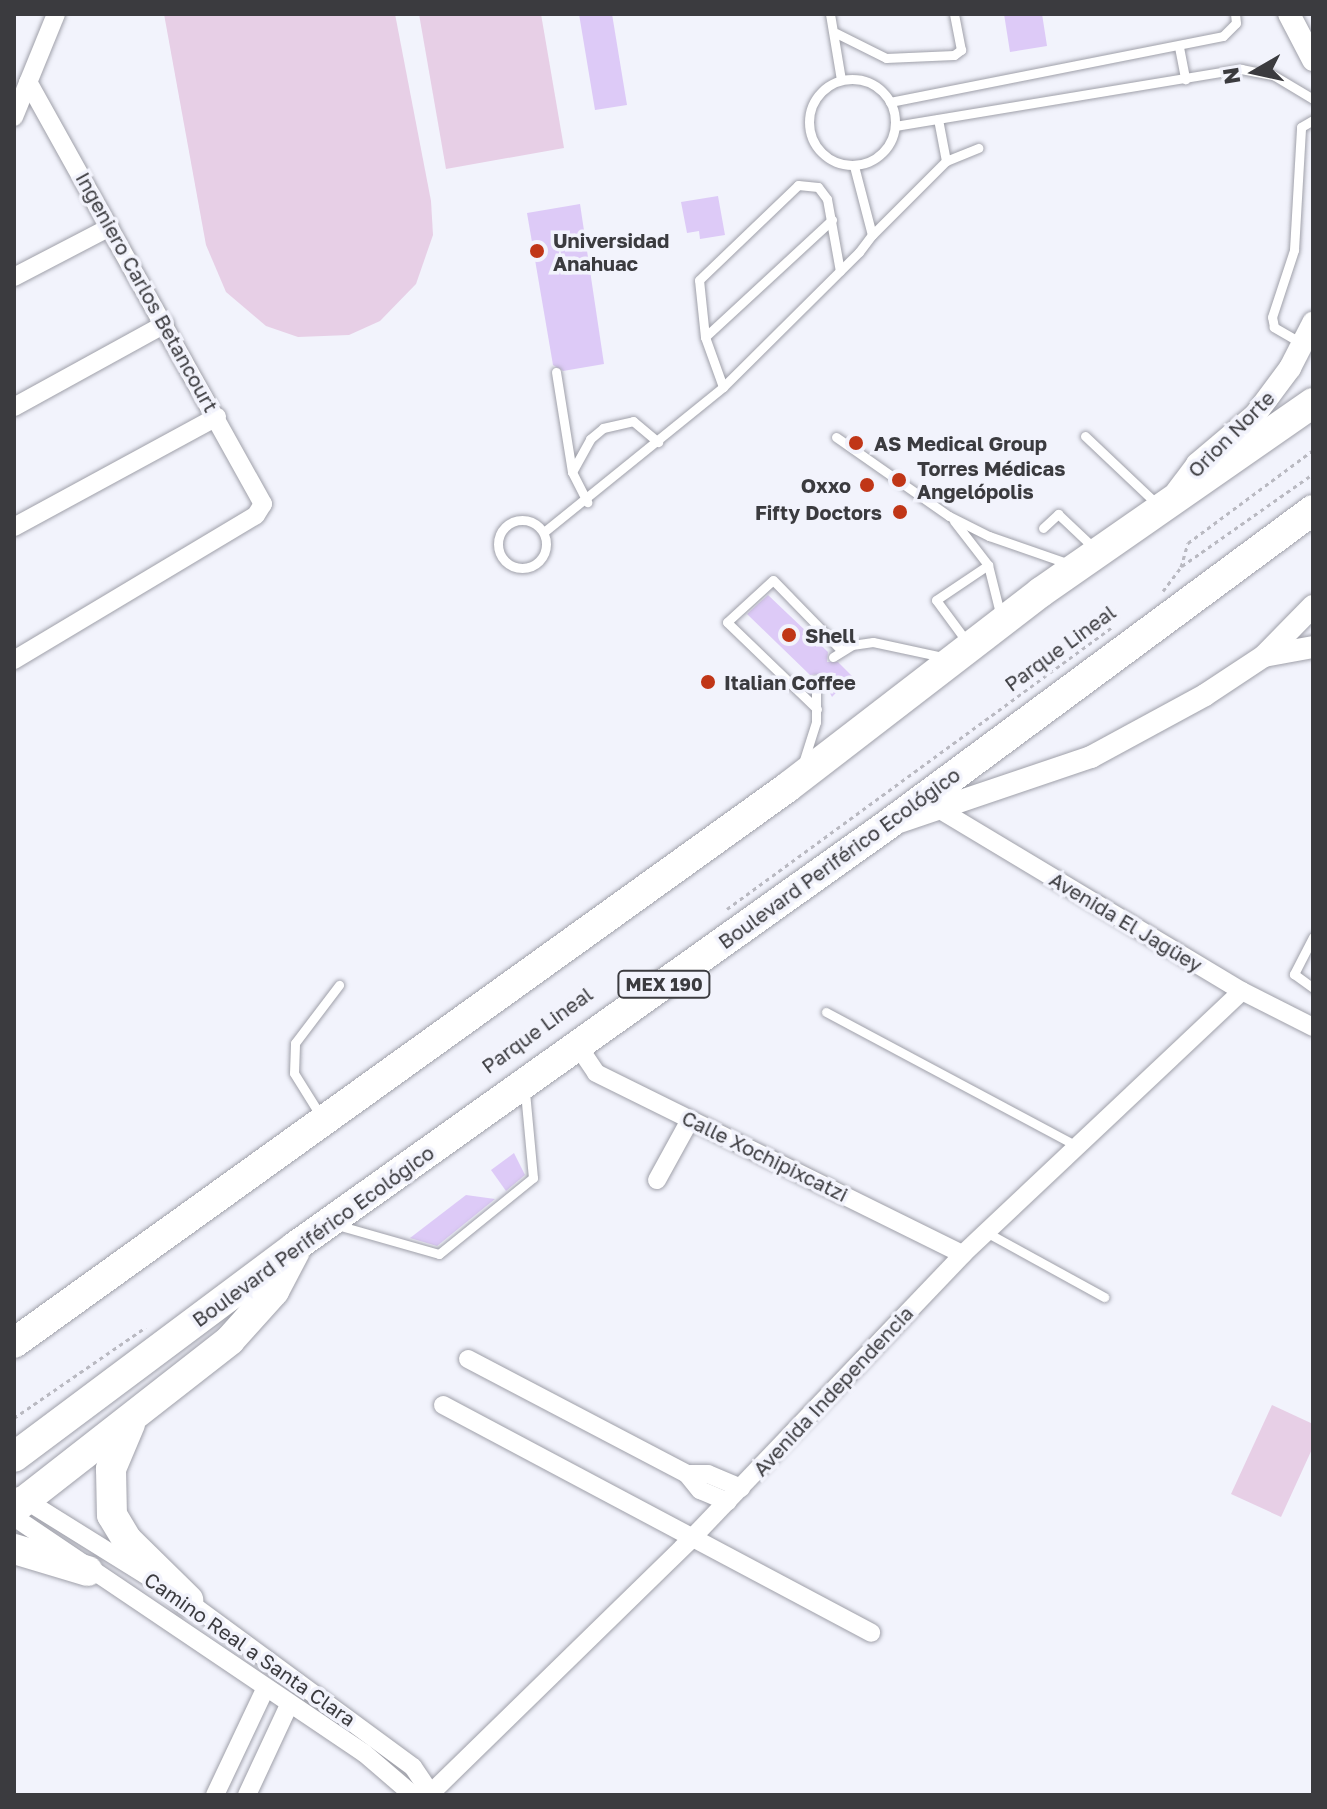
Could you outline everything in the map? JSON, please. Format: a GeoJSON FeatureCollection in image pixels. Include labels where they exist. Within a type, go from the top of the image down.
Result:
{"type":"FeatureCollection","features":[{"type":"Feature","properties":{"kind":"highway"},"geometry":{"type":"LineString","coordinates":[[14,1343],[316,1122],[788,787],[960,652],[1087,559],[1313,403]]}},
{"type":"Feature","properties":{"kind":"highway","name":"Boulevard Periférico Ecológico"},"geometry":{"type":"LineString","coordinates":[[14,1457],[296,1246],[886,826],[1313,510]]}},
{"type":"Feature","properties":{"kind":"highway"},"geometry":{"type":"LineString","coordinates":[[14,1317],[253,1150],[292,1128],[316,1122]]}},
{"type":"Feature","properties":{"kind":"highway"},"geometry":{"type":"LineString","coordinates":[[17,1505],[139,1413],[245,1325],[287,1272],[296,1246]]}},
{"type":"Feature","properties":{"kind":"highway"},"geometry":{"type":"LineString","coordinates":[[139,1413],[121,1439],[111,1469],[112,1515],[127,1540],[188,1600]]}},
{"type":"Feature","properties":{"kind":"highway"},"geometry":{"type":"LineString","coordinates":[[14,1549],[88,1571]]}},
{"type":"Feature","properties":{"kind":"street"},"geometry":{"type":"LineString","coordinates":[[14,117],[56,14]]}},
{"type":"Feature","properties":{"kind":"street"},"geometry":{"type":"LineString","coordinates":[[1289,14],[1313,60]]}},
{"type":"Feature","properties":{"kind":"street","name":"Ingeniero Carlos Betancourt"},"geometry":{"type":"LineString","coordinates":[[14,660],[256,515],[263,504],[28,82]]}},
{"type":"Feature","properties":{"kind":"street"},"geometry":{"type":"LineString","coordinates":[[14,277],[110,227]]}},
{"type":"Feature","properties":{"kind":"street"},"geometry":{"type":"LineString","coordinates":[[14,407],[165,324]]}},
{"type":"Feature","properties":{"kind":"street","name":"Orion Norte"},"geometry":{"type":"LineString","coordinates":[[1165,505],[1197,464],[1255,415],[1308,334]]}},
{"type":"Feature","properties":{"kind":"street"},"geometry":{"type":"LineString","coordinates":[[14,527],[217,417]]}},
{"type":"Feature","properties":{"kind":"street"},"geometry":{"type":"LineString","coordinates":[[886,826],[942,811],[1091,757],[1205,695],[1264,656],[1313,606]]}},
{"type":"Feature","properties":{"kind":"street"},"geometry":{"type":"LineString","coordinates":[[1264,656],[1313,647]]}},
{"type":"Feature","properties":{"kind":"street","name":"Avenida El Jagüey"},"geometry":{"type":"LineString","coordinates":[[942,811],[1242,991],[1313,1027]]}},
{"type":"Feature","properties":{"kind":"street","name":"Avenida Independencia"},"geometry":{"type":"LineString","coordinates":[[417,1793],[692,1538],[963,1254],[1242,991]]}},
{"type":"Feature","properties":{"kind":"street","name":"Calle Xochipixcatzi"},"geometry":{"type":"LineString","coordinates":[[578,1046],[596,1073],[963,1254]]}},
{"type":"Feature","properties":{"kind":"street"},"geometry":{"type":"LineString","coordinates":[[657,1180],[690,1120]]}},
{"type":"Feature","properties":{"kind":"street"},"geometry":{"type":"LineString","coordinates":[[468,1359],[687,1474],[700,1490],[728,1502]]}},
{"type":"Feature","properties":{"kind":"street"},"geometry":{"type":"LineString","coordinates":[[443,1405],[871,1633]]}},
{"type":"Feature","properties":{"kind":"street"},"geometry":{"type":"LineString","coordinates":[[687,1474],[708,1474],[741,1488]]}},
{"type":"Feature","properties":{"kind":"street","name":"Camino Real a Santa Clara"},"geometry":{"type":"LineString","coordinates":[[17,1505],[88,1571],[364,1753],[417,1793]]}},
{"type":"Feature","properties":{"kind":"street","name":"Camino Real a Santa Clara"},"geometry":{"type":"LineString","coordinates":[[17,1505],[188,1600],[413,1767],[417,1793]]}},
{"type":"Feature","properties":{"kind":"street"},"geometry":{"type":"LineString","coordinates":[[215,1795],[265,1689]]}},
{"type":"Feature","properties":{"kind":"street"},"geometry":{"type":"LineString","coordinates":[[247,1795],[289,1705]]}},
{"type":"Feature","properties":{"kind":"street"},"geometry":{"type":"LineString","coordinates":[[413,1767],[417,1793]]}},
{"type":"Feature","properties":{"kind":"lane"},"geometry":{"type":"LineString","coordinates":[[830,14],[836,33],[841,80]]}},
{"type":"Feature","properties":{"kind":"lane"},"geometry":{"type":"LineString","coordinates":[[836,33],[886,58],[921,59],[961,50],[954,14]]}},
{"type":"Feature","properties":{"kind":"lane"},"geometry":{"type":"LineString","coordinates":[[890,102],[1223,36],[1236,23],[1235,14]]}},
{"type":"Feature","properties":{"kind":"lane"},"geometry":{"type":"LineString","coordinates":[[1179,47],[1185,79]]}},
{"type":"Feature","properties":{"kind":"lane"},"geometry":{"type":"LineString","coordinates":[[895,126],[1241,69],[1273,75],[1313,99]]}},
{"type":"Feature","properties":{"kind":"lane"},"geometry":{"type":"LineString","coordinates":[[841,80],[869,82],[890,102],[895,126],[882,154],[854,166],[827,158],[817,148],[808,121],[817,95],[841,80]]}},
{"type":"Feature","properties":{"kind":"lane"},"geometry":{"type":"LineString","coordinates":[[938,119],[946,161]]}},
{"type":"Feature","properties":{"kind":"lane"},"geometry":{"type":"LineString","coordinates":[[1308,334],[1274,327],[1272,317],[1294,250],[1301,127],[1313,120]]}},
{"type":"Feature","properties":{"kind":"lane"},"geometry":{"type":"LineString","coordinates":[[544,532],[587,502],[723,387],[946,161],[979,148]]}},
{"type":"Feature","properties":{"kind":"lane"},"geometry":{"type":"LineString","coordinates":[[854,166],[872,235]]}},
{"type":"Feature","properties":{"kind":"lane"},"geometry":{"type":"LineString","coordinates":[[723,387],[705,337],[699,280],[798,185],[818,187],[832,220],[840,271]]}},
{"type":"Feature","properties":{"kind":"lane"},"geometry":{"type":"LineString","coordinates":[[705,337],[832,220]]}},
{"type":"Feature","properties":{"kind":"lane"},"geometry":{"type":"LineString","coordinates":[[556,372],[572,472],[587,502]]}},
{"type":"Feature","properties":{"kind":"lane"},"geometry":{"type":"LineString","coordinates":[[572,472],[590,439],[603,428],[633,421],[658,442]]}},
{"type":"Feature","properties":{"kind":"lane"},"geometry":{"type":"LineString","coordinates":[[1085,436],[1165,505]]}},
{"type":"Feature","properties":{"kind":"lane"},"geometry":{"type":"LineString","coordinates":[[836,437],[949,516],[989,536],[1087,559]]}},
{"type":"Feature","properties":{"kind":"lane"},"geometry":{"type":"LineString","coordinates":[[1043,528],[1058,514],[1087,559]]}},
{"type":"Feature","properties":{"kind":"lane"},"geometry":{"type":"LineString","coordinates":[[949,516],[988,565],[1002,621]]}},
{"type":"Feature","properties":{"kind":"lane"},"geometry":{"type":"LineString","coordinates":[[521,519],[544,532],[546,550],[537,563],[523,568],[508,564],[499,552],[498,537],[507,524],[521,519]]}},
{"type":"Feature","properties":{"kind":"lane"},"geometry":{"type":"LineString","coordinates":[[960,652],[936,600],[988,565]]}},
{"type":"Feature","properties":{"kind":"lane"},"geometry":{"type":"LineString","coordinates":[[817,709],[727,622],[773,580],[837,654],[873,642],[960,652]]}},
{"type":"Feature","properties":{"kind":"lane"},"geometry":{"type":"LineString","coordinates":[[788,787],[808,752],[817,709],[816,680]]}},
{"type":"Feature","properties":{"kind":"lane"},"geometry":{"type":"LineString","coordinates":[[1313,937],[1294,974],[1313,988]]}},
{"type":"Feature","properties":{"kind":"lane"},"geometry":{"type":"LineString","coordinates":[[316,1122],[294,1073],[295,1043],[339,985]]}},
{"type":"Feature","properties":{"kind":"lane"},"geometry":{"type":"LineString","coordinates":[[826,1012],[1077,1146]]}},
{"type":"Feature","properties":{"kind":"lane"},"geometry":{"type":"LineString","coordinates":[[330,1223],[439,1254],[533,1178],[524,1084]]}},
{"type":"Feature","properties":{"kind":"lane"},"geometry":{"type":"LineString","coordinates":[[986,1232],[1104,1297]]}},
{"type":"Feature","properties":{"kind":"path"},"geometry":{"type":"LineString","coordinates":[[1181,567],[1188,543],[1211,522],[1313,450]]}},
{"type":"Feature","properties":{"kind":"path"},"geometry":{"type":"LineString","coordinates":[[1162,592],[1181,567],[1313,474]]}},
{"type":"Feature","properties":{"kind":"path","name":"Parque Lineal"},"geometry":{"type":"LineString","coordinates":[[717,915],[1113,627]]}},
{"type":"Feature","properties":{"kind":"path"},"geometry":{"type":"LineString","coordinates":[[14,1418],[151,1324]]}},
{"type":"Feature","properties":{"kind":"shaded area"},"geometry":{"type":"Polygon","coordinates":[[[164,14],[395,14],[431,201],[433,235],[416,284],[380,321],[349,335],[298,337],[266,326],[226,292],[206,245],[164,14]]]}},
{"type":"Feature","properties":{"kind":"shaded area"},"geometry":{"type":"Polygon","coordinates":[[[419,14],[541,14],[564,148],[446,169],[419,14]]]}},
{"type":"Feature","properties":{"kind":"shaded area"},"geometry":{"type":"Polygon","coordinates":[[[1272,1405],[1313,1424],[1313,1447],[1281,1517],[1231,1494],[1272,1405]]]}},
{"type":"Feature","properties":{"kind":"building"},"geometry":{"type":"Polygon","coordinates":[[[579,14],[612,14],[627,105],[595,110],[579,14]]]}},
{"type":"Feature","properties":{"kind":"building"},"geometry":{"type":"Polygon","coordinates":[[[1004,14],[1042,14],[1047,46],[1010,52],[1004,14]]]}},
{"type":"Feature","properties":{"kind":"building"},"geometry":{"type":"Polygon","coordinates":[[[718,196],[725,235],[700,239],[699,231],[687,233],[681,202],[718,196]]]}},
{"type":"Feature","properties":{"kind":"building"},"geometry":{"type":"Polygon","coordinates":[[[580,204],[604,364],[563,371],[553,365],[527,213],[580,204]]]}},
{"type":"Feature","properties":{"kind":"building","name":"Shell"},"geometry":{"type":"Polygon","coordinates":[[[768,595],[828,652],[827,662],[838,662],[852,676],[832,697],[820,674],[810,675],[747,614],[768,595]]]}},
{"type":"Feature","properties":{"kind":"building"},"geometry":{"type":"Polygon","coordinates":[[[514,1153],[525,1175],[506,1191],[491,1170],[514,1153]]]}},
{"type":"Feature","properties":{"kind":"building"},"geometry":{"type":"Polygon","coordinates":[[[466,1195],[495,1199],[437,1246],[410,1238],[466,1195]]]}},
{"type":"Feature","properties":{"kind":"place","name":"Universidad Anahuac"},"geometry":{"type":"Point","coordinates":[537,251]}},
{"type":"Feature","properties":{"kind":"place","name":"AS Medical Group"},"geometry":{"type":"Point","coordinates":[856,443]}},
{"type":"Feature","properties":{"kind":"place","name":"Torres Médicas Angelópolis"},"geometry":{"type":"Point","coordinates":[899,480]}},
{"type":"Feature","properties":{"kind":"place","name":"Oxxo"},"geometry":{"type":"Point","coordinates":[867,485]}},
{"type":"Feature","properties":{"kind":"place","name":"Fifty Doctors"},"geometry":{"type":"Point","coordinates":[900,512]}},
{"type":"Feature","properties":{"kind":"place","name":"Shell"},"geometry":{"type":"Point","coordinates":[789,635]}},
{"type":"Feature","properties":{"kind":"place","name":"Italian Coffee"},"geometry":{"type":"Point","coordinates":[708,682]}}]}
